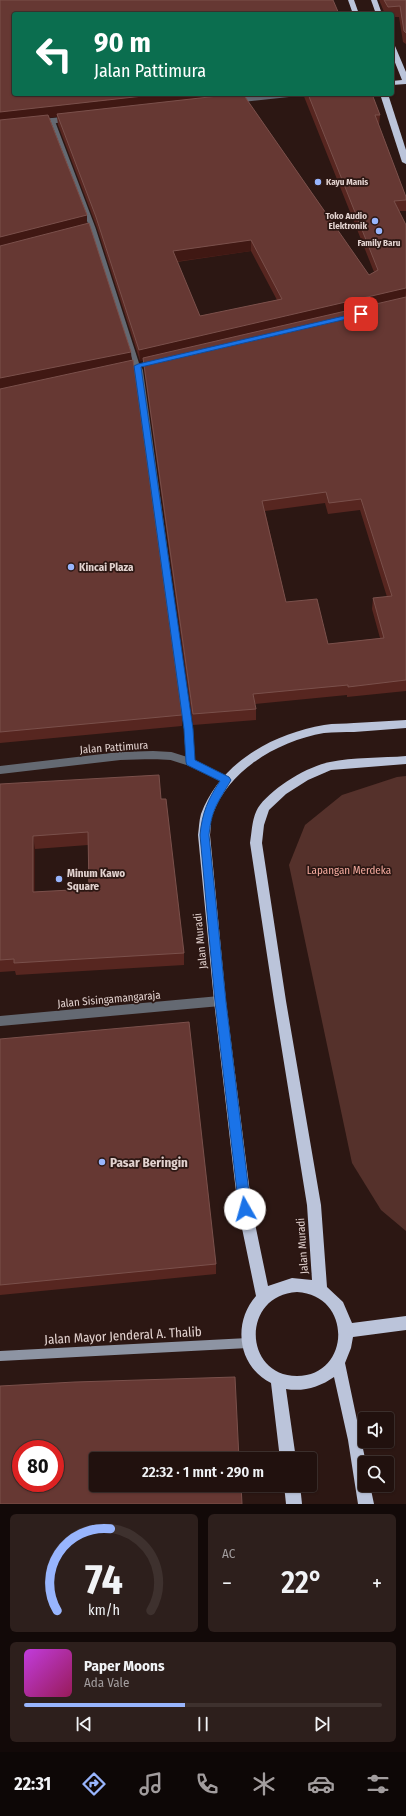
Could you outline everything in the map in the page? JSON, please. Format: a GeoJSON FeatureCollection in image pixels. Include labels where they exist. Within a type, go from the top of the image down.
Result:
{"type":"FeatureCollection","features":[{"type":"Feature","properties":{"kind":"highway"},"geometry":{"type":"LineString","coordinates":[[351,0],[355,12]]}},
{"type":"Feature","properties":{"kind":"highway"},"geometry":{"type":"LineString","coordinates":[[374,0],[378,12]]}},
{"type":"Feature","properties":{"kind":"highway"},"geometry":{"type":"LineString","coordinates":[[394,51],[406,81],[394,83]]}},
{"type":"Feature","properties":{"kind":"highway"},"geometry":{"type":"LineString","coordinates":[[385,96],[406,162]]}},
{"type":"Feature","properties":{"kind":"highway","name":"Jalan Muradi"},"geometry":{"type":"LineString","coordinates":[[263,1297],[245,1209],[220,1002],[204,835],[207,814],[216,795],[226,780],[245,762],[269,747],[291,738],[321,730],[406,724]]}},
{"type":"Feature","properties":{"kind":"highway","name":"Jalan Muradi"},"geometry":{"type":"LineString","coordinates":[[320,1291],[314,1205],[280,1001],[256,843],[258,825],[264,808],[282,791],[304,777],[330,766],[406,760]]}},
{"type":"Feature","properties":{"kind":"highway","name":"Jalan Muradi"},"geometry":{"type":"LineString","coordinates":[[300,1285],[320,1291],[332,1302],[341,1315],[346,1331],[345,1348],[338,1364],[321,1378],[300,1384],[278,1380],[258,1364],[248,1343],[248,1326],[252,1310],[263,1297],[280,1287],[300,1285]]}},
{"type":"Feature","properties":{"kind":"highway"},"geometry":{"type":"LineString","coordinates":[[346,1331],[406,1323]]}},
{"type":"Feature","properties":{"kind":"highway"},"geometry":{"type":"LineString","coordinates":[[338,1364],[355,1440],[366,1504]]}},
{"type":"Feature","properties":{"kind":"highway"},"geometry":{"type":"LineString","coordinates":[[278,1380],[287,1452]]}},
{"type":"Feature","properties":{"kind":"highway"},"geometry":{"type":"LineString","coordinates":[[293,1492],[294,1504]]}},
{"type":"Feature","properties":{"kind":"main road","name":"Jalan Mayor Jenderal A. Thalib"},"geometry":{"type":"LineString","coordinates":[[0,1356],[248,1343]]}},
{"type":"Feature","properties":{"kind":"street"},"geometry":{"type":"LineString","coordinates":[[229,101],[273,96]]}},
{"type":"Feature","properties":{"kind":"street"},"geometry":{"type":"LineString","coordinates":[[37,123],[75,118]]}},
{"type":"Feature","properties":{"kind":"street"},"geometry":{"type":"LineString","coordinates":[[52,121],[93,229],[138,366],[188,729],[190,762]]}},
{"type":"Feature","properties":{"kind":"street"},"geometry":{"type":"LineString","coordinates":[[86,231],[93,229]]}},
{"type":"Feature","properties":{"kind":"street","name":"Jalan Pattimura"},"geometry":{"type":"LineString","coordinates":[[0,770],[120,756],[171,756],[190,762],[226,780]]}},
{"type":"Feature","properties":{"kind":"street","name":"Jalan Sisingamangaraja"},"geometry":{"type":"LineString","coordinates":[[0,1021],[220,1002]]}},
{"type":"Feature","properties":{"kind":"green space","name":"Lapangan Merdeka"},"geometry":{"type":"Polygon","coordinates":[[[406,776],[406,1231],[381,1210],[352,1163],[289,865],[305,825],[342,795],[397,777],[406,776]]]}},
{"type":"Feature","properties":{"kind":"building"},"geometry":{"type":"Polygon","coordinates":[[[0,0],[333,0],[338,12],[12,12],[12,96],[143,96],[0,112],[0,0]]]}},
{"type":"Feature","properties":{"kind":"building"},"geometry":{"type":"Polygon","coordinates":[[[384,0],[406,0],[406,33],[404,31],[400,6],[388,7],[384,0]]]}},
{"type":"Feature","properties":{"kind":"building"},"geometry":{"type":"Polygon","coordinates":[[[218,96],[244,96],[369,275],[378,270],[309,96],[373,96],[380,115],[375,115],[406,197],[406,200],[394,201],[406,225],[406,288],[139,350],[96,217],[57,114],[218,96]],[[251,240],[173,251],[200,316],[282,299],[251,240]]]}},
{"type":"Feature","properties":{"kind":"building"},"geometry":{"type":"Polygon","coordinates":[[[48,115],[87,215],[0,237],[0,120],[48,115]]]}},
{"type":"Feature","properties":{"kind":"building"},"geometry":{"type":"Polygon","coordinates":[[[89,223],[131,352],[0,378],[0,246],[89,223]]]}},
{"type":"Feature","properties":{"kind":"building"},"geometry":{"type":"Polygon","coordinates":[[[406,297],[406,680],[348,687],[348,685],[253,694],[256,709],[193,714],[143,358],[406,297]],[[326,492],[262,501],[286,602],[317,599],[328,644],[384,638],[373,598],[392,596],[361,499],[329,503],[326,492]]]}},
{"type":"Feature","properties":{"kind":"building","name":"Kincai Plaza"},"geometry":{"type":"Polygon","coordinates":[[[133,360],[182,715],[0,732],[0,389],[133,360]]]}},
{"type":"Feature","properties":{"kind":"building"},"geometry":{"type":"Polygon","coordinates":[[[159,775],[161,799],[166,799],[184,953],[14,963],[14,959],[0,960],[0,784],[159,775]],[[88,832],[33,836],[33,892],[89,889],[88,832]]]}},
{"type":"Feature","properties":{"kind":"building","name":"Pasar Beringin"},"geometry":{"type":"Polygon","coordinates":[[[189,1022],[216,1264],[0,1285],[0,1039],[189,1022]]]}},
{"type":"Feature","properties":{"kind":"building"},"geometry":{"type":"Polygon","coordinates":[[[235,1377],[239,1452],[89,1452],[89,1492],[241,1492],[242,1504],[0,1504],[0,1386],[235,1377]]]}},
{"type":"Feature","properties":{"kind":"place","name":"Kayu Manis"},"geometry":{"type":"Point","coordinates":[318,182]}},
{"type":"Feature","properties":{"kind":"place","name":"Toko Audio Elektronik"},"geometry":{"type":"Point","coordinates":[375,221]}},
{"type":"Feature","properties":{"kind":"place","name":"Family Baru"},"geometry":{"type":"Point","coordinates":[379,231]}},
{"type":"Feature","properties":{"kind":"place","name":"Kincai Plaza"},"geometry":{"type":"Point","coordinates":[71,567]}},
{"type":"Feature","properties":{"kind":"place","name":"Minum Kawo Square"},"geometry":{"type":"Point","coordinates":[59,879]}},
{"type":"Feature","properties":{"kind":"place","name":"Pasar Beringin"},"geometry":{"type":"Point","coordinates":[102,1162]}},
{"type":"Feature","properties":{"kind":"route"},"geometry":{"type":"LineString","coordinates":[[245,1209],[220,1002],[204,835],[207,814],[216,795],[226,780],[209,770],[190,762],[188,729],[138,366],[361,314]]}}]}
